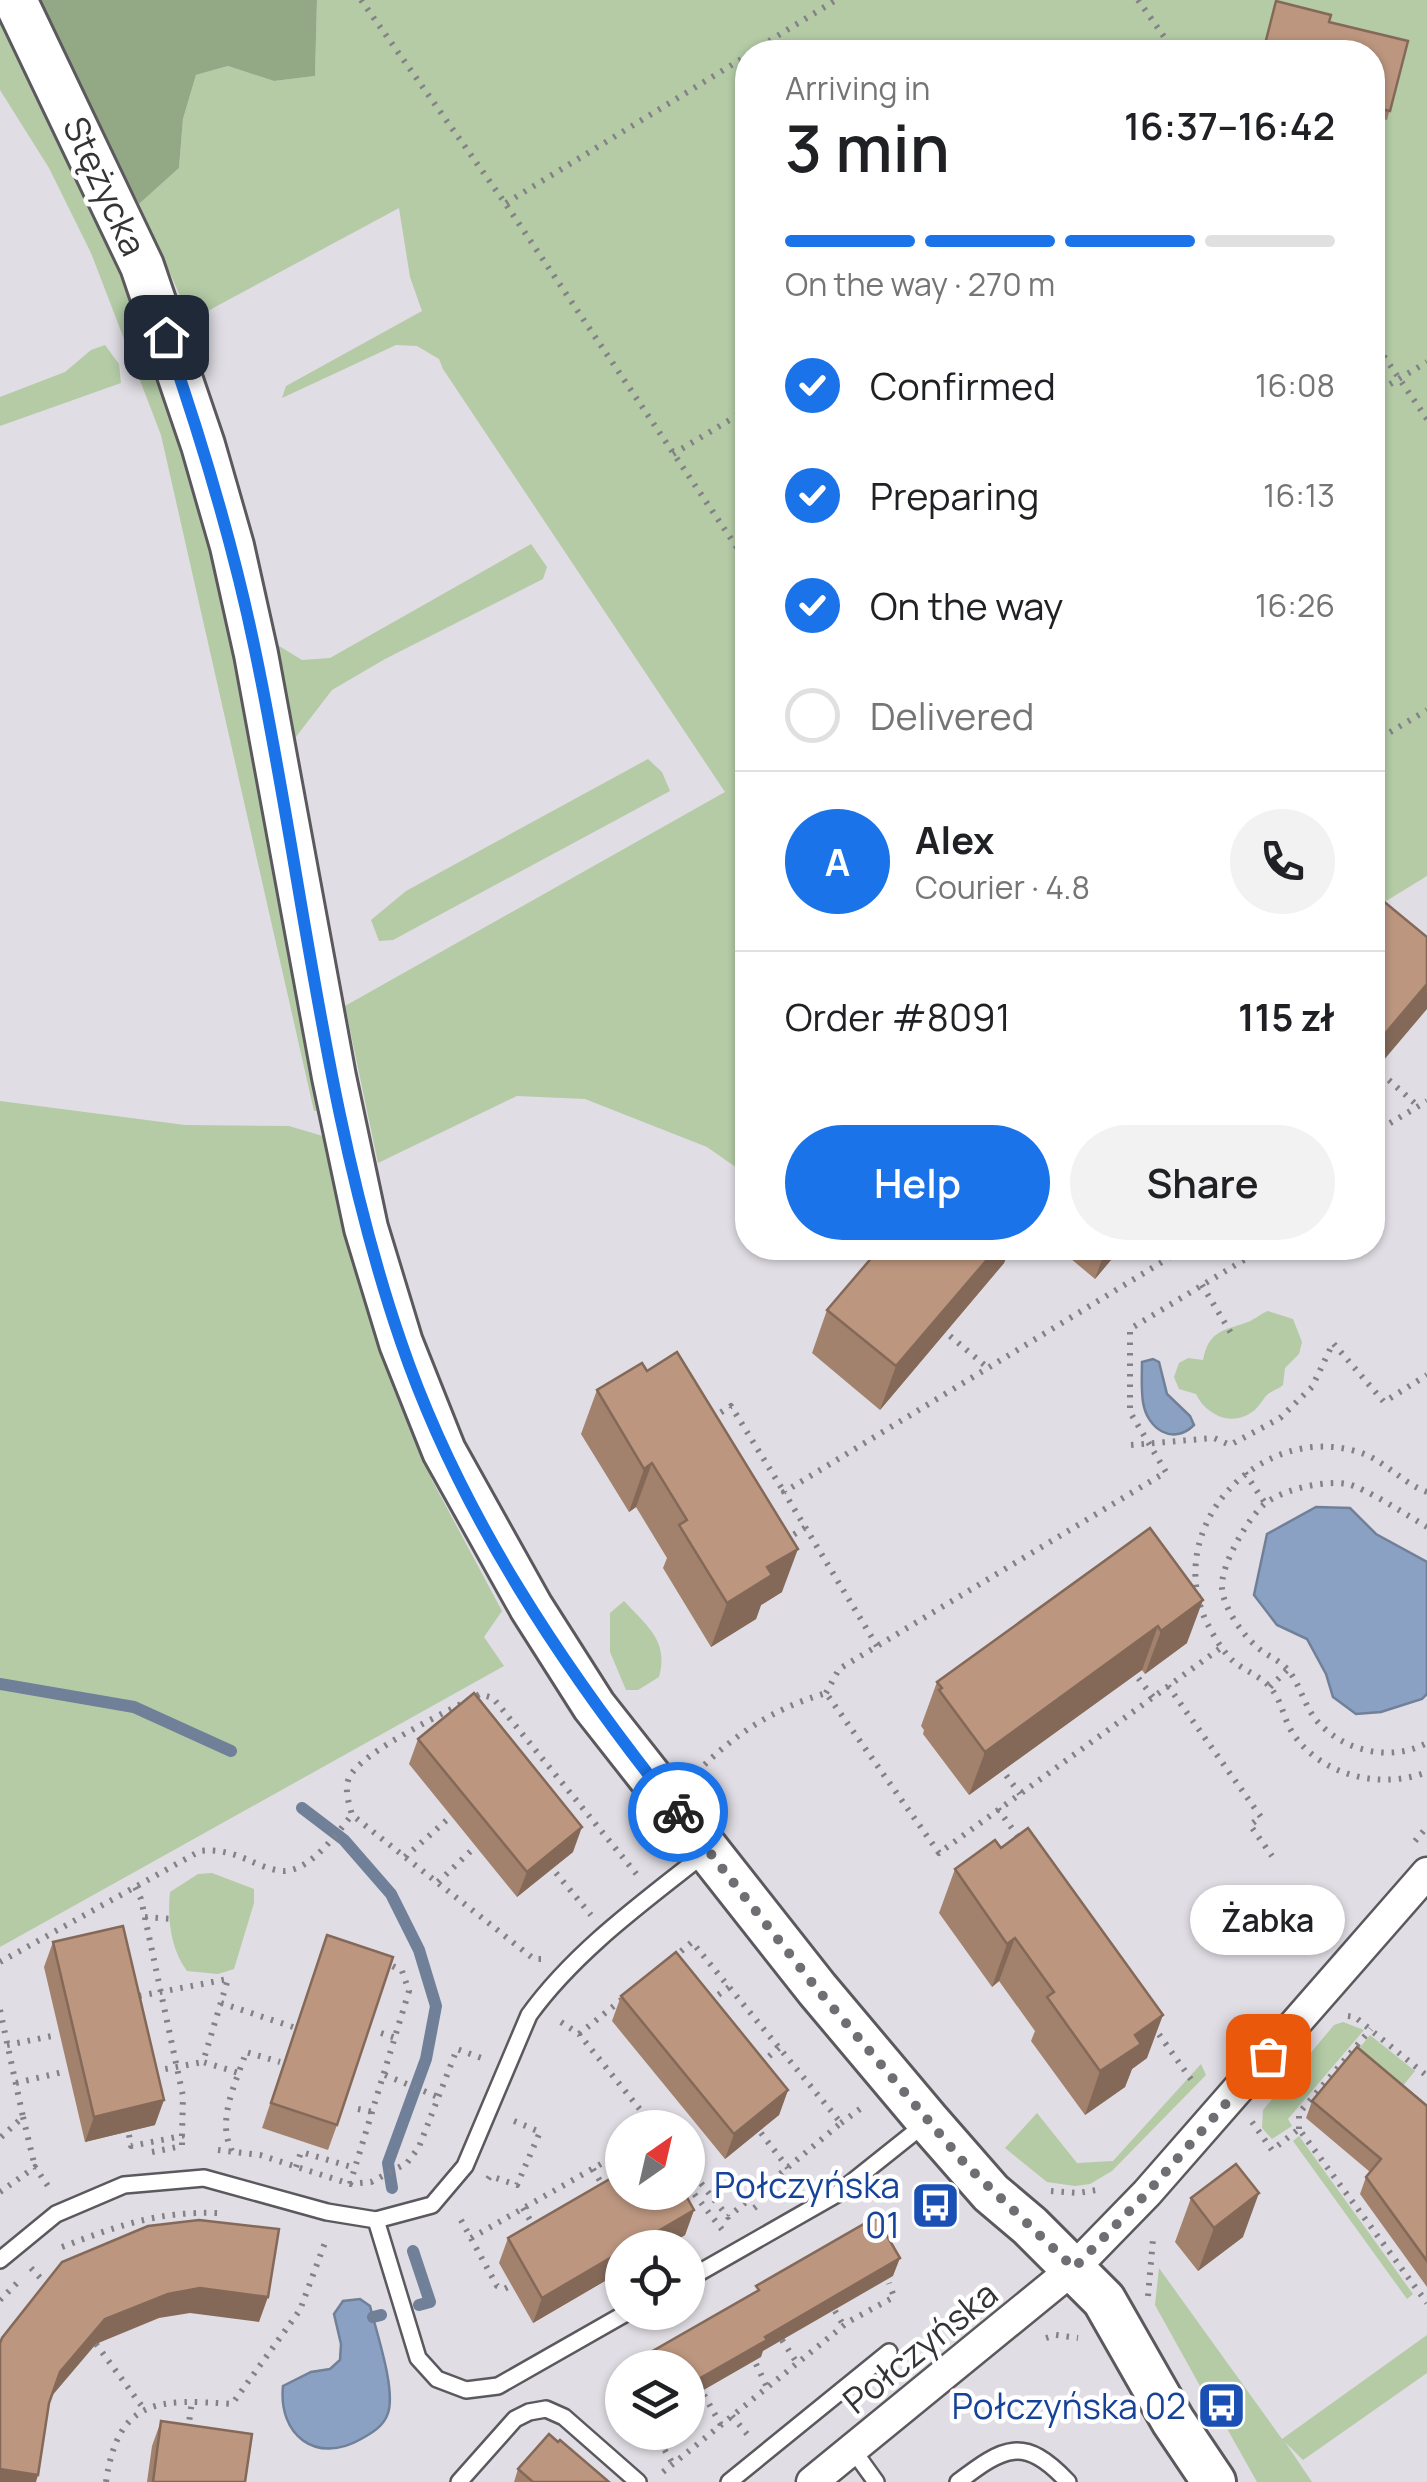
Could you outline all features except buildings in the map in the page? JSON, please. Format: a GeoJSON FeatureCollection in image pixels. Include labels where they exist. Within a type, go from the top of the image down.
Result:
{"type":"FeatureCollection","features":[{"type":"Feature","properties":{"kind":"street","name":"Stężycka"},"geometry":{"type":"LineString","coordinates":[[15,0],[142,266],[232,546],[366,1228],[401,1343],[444,1451],[530,1607],[594,1706],[817,1989],[928,2121],[991,2192],[1104,2300],[1173,2422],[1214,2482]]}},
{"type":"Feature","properties":{"kind":"street","name":"Połczyńska"},"geometry":{"type":"LineString","coordinates":[[812,2482],[1074,2268],[1147,2193],[1427,1873]]}},
{"type":"Feature","properties":{"kind":"lane"},"geometry":{"type":"LineString","coordinates":[[0,2260],[56,2214],[124,2184],[204,2178],[327,2212],[376,2220],[432,2206],[464,2166],[529,2015],[543,1996],[568,1967],[708,1851]]}},
{"type":"Feature","properties":{"kind":"lane"},"geometry":{"type":"LineString","coordinates":[[705,2269],[837,2194],[928,2121]]}},
{"type":"Feature","properties":{"kind":"lane"},"geometry":{"type":"LineString","coordinates":[[376,2220],[418,2358],[437,2379],[466,2390],[498,2386],[605,2325]]}},
{"type":"Feature","properties":{"kind":"lane"},"geometry":{"type":"LineString","coordinates":[[729,2482],[890,2352]]}},
{"type":"Feature","properties":{"kind":"lane"},"geometry":{"type":"LineString","coordinates":[[459,2482],[515,2419],[546,2410],[564,2416],[638,2482]]}},
{"type":"Feature","properties":{"kind":"lane"},"geometry":{"type":"LineString","coordinates":[[853,2450],[876,2482]]}},
{"type":"Feature","properties":{"kind":"lane"},"geometry":{"type":"LineString","coordinates":[[958,2482],[993,2455],[1023,2450],[1049,2461],[1068,2482]]}},
{"type":"Feature","properties":{"kind":"path"},"geometry":{"type":"LineString","coordinates":[[361,0],[505,203],[735,545]]}},
{"type":"Feature","properties":{"kind":"path"},"geometry":{"type":"LineString","coordinates":[[772,40],[836,0]]}},
{"type":"Feature","properties":{"kind":"path"},"geometry":{"type":"LineString","coordinates":[[1138,0],[1166,40]]}},
{"type":"Feature","properties":{"kind":"path"},"geometry":{"type":"LineString","coordinates":[[505,203],[735,63]]}},
{"type":"Feature","properties":{"kind":"path"},"geometry":{"type":"LineString","coordinates":[[1385,357],[1427,418]]}},
{"type":"Feature","properties":{"kind":"path"},"geometry":{"type":"LineString","coordinates":[[1385,387],[1427,362]]}},
{"type":"Feature","properties":{"kind":"path"},"geometry":{"type":"LineString","coordinates":[[674,454],[735,417]]}},
{"type":"Feature","properties":{"kind":"path"},"geometry":{"type":"LineString","coordinates":[[1385,735],[1427,710]]}},
{"type":"Feature","properties":{"kind":"path"},"geometry":{"type":"LineString","coordinates":[[1385,1077],[1418,1106]]}},
{"type":"Feature","properties":{"kind":"path"},"geometry":{"type":"LineString","coordinates":[[1385,1126],[1427,1101]]}},
{"type":"Feature","properties":{"kind":"path"},"geometry":{"type":"LineString","coordinates":[[784,1492],[1165,1260]]}},
{"type":"Feature","properties":{"kind":"path"},"geometry":{"type":"LineString","coordinates":[[668,1800],[728,1741],[788,1705],[826,1693],[839,1669],[1166,1472],[1130,1412],[1130,1329],[1244,1260]]}},
{"type":"Feature","properties":{"kind":"path"},"geometry":{"type":"LineString","coordinates":[[1202,1285],[1231,1332]]}},
{"type":"Feature","properties":{"kind":"path"},"geometry":{"type":"LineString","coordinates":[[950,1336],[988,1368]]}},
{"type":"Feature","properties":{"kind":"path"},"geometry":{"type":"LineString","coordinates":[[1130,1445],[1214,1438],[1230,1445],[1280,1418],[1312,1388],[1333,1344],[1384,1402],[1427,1375]]}},
{"type":"Feature","properties":{"kind":"path"},"geometry":{"type":"LineString","coordinates":[[703,1424],[731,1406],[877,1646]]}},
{"type":"Feature","properties":{"kind":"path"},"geometry":{"type":"LineString","coordinates":[[1427,1492],[1378,1459],[1354,1450],[1296,1448],[1245,1472],[1219,1498],[1207,1521],[1194,1565],[1205,1618],[1222,1647],[1232,1660],[1270,1687],[1306,1750],[1346,1773],[1376,1780],[1406,1780],[1427,1772]]}},
{"type":"Feature","properties":{"kind":"path"},"geometry":{"type":"LineString","coordinates":[[1245,1472],[1264,1504]]}},
{"type":"Feature","properties":{"kind":"path"},"geometry":{"type":"LineString","coordinates":[[1427,1528],[1365,1490],[1346,1483],[1299,1490],[1264,1504],[1228,1558],[1222,1588],[1234,1619],[1255,1646],[1288,1669],[1316,1721],[1348,1746],[1389,1753],[1427,1743]]}},
{"type":"Feature","properties":{"kind":"path"},"geometry":{"type":"LineString","coordinates":[[778,1544],[806,1528]]}},
{"type":"Feature","properties":{"kind":"path"},"geometry":{"type":"LineString","coordinates":[[826,1693],[940,1853],[1222,1647]]}},
{"type":"Feature","properties":{"kind":"path"},"geometry":{"type":"LineString","coordinates":[[1131,1669],[1153,1697]]}},
{"type":"Feature","properties":{"kind":"path"},"geometry":{"type":"LineString","coordinates":[[1270,1687],[1288,1669]]}},
{"type":"Feature","properties":{"kind":"path"},"geometry":{"type":"LineString","coordinates":[[1168,1686],[1261,1817],[1250,1824],[1272,1856]]}},
{"type":"Feature","properties":{"kind":"path"},"geometry":{"type":"LineString","coordinates":[[546,1960],[534,1959],[352,1816],[346,1796],[353,1771],[365,1758],[480,1694],[493,1698],[628,1864]]}},
{"type":"Feature","properties":{"kind":"path"},"geometry":{"type":"LineString","coordinates":[[433,1720],[441,1732]]}},
{"type":"Feature","properties":{"kind":"path"},"geometry":{"type":"LineString","coordinates":[[510,1741],[521,1732]]}},
{"type":"Feature","properties":{"kind":"path"},"geometry":{"type":"LineString","coordinates":[[998,1764],[1020,1794]]}},
{"type":"Feature","properties":{"kind":"path"},"geometry":{"type":"LineString","coordinates":[[560,1803],[571,1794]]}},
{"type":"Feature","properties":{"kind":"path"},"geometry":{"type":"LineString","coordinates":[[998,1810],[1028,1851]]}},
{"type":"Feature","properties":{"kind":"path"},"geometry":{"type":"LineString","coordinates":[[0,1962],[200,1851],[228,1852],[286,1871],[318,1852],[352,1816]]}},
{"type":"Feature","properties":{"kind":"path"},"geometry":{"type":"LineString","coordinates":[[405,1857],[448,1818]]}},
{"type":"Feature","properties":{"kind":"path"},"geometry":{"type":"LineString","coordinates":[[438,1882],[474,1848]]}},
{"type":"Feature","properties":{"kind":"path"},"geometry":{"type":"LineString","coordinates":[[556,1873],[592,1916]]}},
{"type":"Feature","properties":{"kind":"path"},"geometry":{"type":"LineString","coordinates":[[135,1886],[184,2096],[182,2146],[176,2147]]}},
{"type":"Feature","properties":{"kind":"path"},"geometry":{"type":"LineString","coordinates":[[145,1917],[173,1919]]}},
{"type":"Feature","properties":{"kind":"path"},"geometry":{"type":"LineString","coordinates":[[664,1965],[692,1942],[841,2123]]}},
{"type":"Feature","properties":{"kind":"path"},"geometry":{"type":"LineString","coordinates":[[350,2184],[407,2005],[408,1980],[393,1964],[378,1960]]}},
{"type":"Feature","properties":{"kind":"path"},"geometry":{"type":"LineString","coordinates":[[139,1996],[228,1979],[203,2062]]}},
{"type":"Feature","properties":{"kind":"path"},"geometry":{"type":"LineString","coordinates":[[701,2008],[729,1987]]}},
{"type":"Feature","properties":{"kind":"path"},"geometry":{"type":"LineString","coordinates":[[579,2034],[636,1988]]}},
{"type":"Feature","properties":{"kind":"path"},"geometry":{"type":"LineString","coordinates":[[220,2003],[293,2027]]}},
{"type":"Feature","properties":{"kind":"path"},"geometry":{"type":"LineString","coordinates":[[551,2038],[572,2008]]}},
{"type":"Feature","properties":{"kind":"path"},"geometry":{"type":"LineString","coordinates":[[0,2010],[34,2168]]}},
{"type":"Feature","properties":{"kind":"path"},"geometry":{"type":"LineString","coordinates":[[1337,2014],[1355,2016],[1427,2076]]}},
{"type":"Feature","properties":{"kind":"path"},"geometry":{"type":"LineString","coordinates":[[561,2022],[579,2034],[640,2110]]}},
{"type":"Feature","properties":{"kind":"path"},"geometry":{"type":"LineString","coordinates":[[1150,2023],[1200,2091]]}},
{"type":"Feature","properties":{"kind":"path"},"geometry":{"type":"LineString","coordinates":[[1371,2029],[1299,2113],[1298,2129],[1427,2304]]}},
{"type":"Feature","properties":{"kind":"path"},"geometry":{"type":"LineString","coordinates":[[381,2033],[396,2038]]}},
{"type":"Feature","properties":{"kind":"path"},"geometry":{"type":"LineString","coordinates":[[7,2045],[57,2035]]}},
{"type":"Feature","properties":{"kind":"path"},"geometry":{"type":"LineString","coordinates":[[752,2070],[779,2048]]}},
{"type":"Feature","properties":{"kind":"path"},"geometry":{"type":"LineString","coordinates":[[232,2152],[225,2137],[226,2111],[246,2052],[280,2062]]}},
{"type":"Feature","properties":{"kind":"path"},"geometry":{"type":"LineString","coordinates":[[1350,2053],[1363,2064]]}},
{"type":"Feature","properties":{"kind":"path"},"geometry":{"type":"LineString","coordinates":[[155,2071],[203,2062],[239,2073]]}},
{"type":"Feature","properties":{"kind":"path"},"geometry":{"type":"LineString","coordinates":[[16,2082],[66,2072]]}},
{"type":"Feature","properties":{"kind":"path"},"geometry":{"type":"LineString","coordinates":[[384,2076],[434,2096]]}},
{"type":"Feature","properties":{"kind":"path"},"geometry":{"type":"LineString","coordinates":[[705,2188],[728,2217],[873,2098]]}},
{"type":"Feature","properties":{"kind":"path"},"geometry":{"type":"LineString","coordinates":[[481,2190],[490,2176],[516,2185],[540,2132],[514,2121],[520,2104]]}},
{"type":"Feature","properties":{"kind":"path"},"geometry":{"type":"LineString","coordinates":[[358,2108],[373,2112]]}},
{"type":"Feature","properties":{"kind":"path"},"geometry":{"type":"LineString","coordinates":[[0,2138],[23,2117]]}},
{"type":"Feature","properties":{"kind":"path"},"geometry":{"type":"LineString","coordinates":[[1248,2117],[1272,2150],[1298,2129]]}},
{"type":"Feature","properties":{"kind":"path"},"geometry":{"type":"LineString","coordinates":[[761,2133],[788,2168]]}},
{"type":"Feature","properties":{"kind":"path"},"geometry":{"type":"LineString","coordinates":[[128,2135],[131,2146],[182,2136]]}},
{"type":"Feature","properties":{"kind":"path"},"geometry":{"type":"LineString","coordinates":[[206,2148],[260,2155],[350,2184],[371,2182],[408,2163]]}},
{"type":"Feature","properties":{"kind":"path"},"geometry":{"type":"LineString","coordinates":[[296,2167],[302,2149],[355,2168]]}},
{"type":"Feature","properties":{"kind":"path"},"geometry":{"type":"LineString","coordinates":[[471,2238],[605,2162]]}},
{"type":"Feature","properties":{"kind":"path"},"geometry":{"type":"LineString","coordinates":[[593,2169],[603,2186]]}},
{"type":"Feature","properties":{"kind":"path"},"geometry":{"type":"LineString","coordinates":[[750,2198],[757,2206],[753,2209]]}},
{"type":"Feature","properties":{"kind":"path"},"geometry":{"type":"LineString","coordinates":[[445,2228],[462,2220],[471,2205]]}},
{"type":"Feature","properties":{"kind":"path"},"geometry":{"type":"LineString","coordinates":[[705,2207],[724,2231],[721,2260]]}},
{"type":"Feature","properties":{"kind":"path"},"geometry":{"type":"LineString","coordinates":[[523,2208],[533,2225]]}},
{"type":"Feature","properties":{"kind":"path"},"geometry":{"type":"LineString","coordinates":[[61,2248],[135,2219],[184,2212],[228,2213]]}},
{"type":"Feature","properties":{"kind":"path"},"geometry":{"type":"LineString","coordinates":[[462,2220],[497,2286],[510,2286]]}},
{"type":"Feature","properties":{"kind":"path"},"geometry":{"type":"LineString","coordinates":[[96,2234],[101,2248]]}},
{"type":"Feature","properties":{"kind":"path"},"geometry":{"type":"LineString","coordinates":[[106,2482],[117,2438],[144,2409],[174,2400],[232,2404],[300,2310],[325,2240],[384,2252]]}},
{"type":"Feature","properties":{"kind":"path"},"geometry":{"type":"LineString","coordinates":[[0,2300],[46,2258]]}},
{"type":"Feature","properties":{"kind":"path"},"geometry":{"type":"LineString","coordinates":[[32,2268],[55,2294]]}},
{"type":"Feature","properties":{"kind":"path"},"geometry":{"type":"LineString","coordinates":[[650,2482],[844,2326],[894,2296],[889,2283]]}},
{"type":"Feature","properties":{"kind":"path"},"geometry":{"type":"LineString","coordinates":[[835,2310],[844,2326]]}},
{"type":"Feature","properties":{"kind":"path"},"geometry":{"type":"LineString","coordinates":[[1042,2340],[1056,2334],[1078,2338],[1094,2350]]}},
{"type":"Feature","properties":{"kind":"path"},"geometry":{"type":"LineString","coordinates":[[782,2340],[797,2364]]}},
{"type":"Feature","properties":{"kind":"path"},"geometry":{"type":"LineString","coordinates":[[96,2344],[144,2409]]}},
{"type":"Feature","properties":{"kind":"path"},"geometry":{"type":"LineString","coordinates":[[756,2364],[768,2387]]}},
{"type":"Feature","properties":{"kind":"path"},"geometry":{"type":"LineString","coordinates":[[705,2397],[721,2425]]}},
{"type":"Feature","properties":{"kind":"path"},"geometry":{"type":"LineString","coordinates":[[188,2434],[192,2401]]}},
{"type":"Feature","properties":{"kind":"path"},"geometry":{"type":"LineString","coordinates":[[665,2450],[673,2464]]}},
{"type":"Feature","properties":{"kind":"green space"},"geometry":{"type":"Polygon","coordinates":[[[34,0],[317,0],[315,76],[274,81],[228,66],[196,75],[183,119],[179,168],[139,204],[34,0]]]}},
{"type":"Feature","properties":{"kind":"green space"},"geometry":{"type":"Polygon","coordinates":[[[317,0],[1427,0],[1427,876],[1385,902],[1385,40],[735,40],[735,1167],[707,1147],[585,1099],[517,1096],[378,1163],[345,1006],[725,792],[439,359],[417,346],[396,345],[282,398],[286,386],[422,311],[410,277],[399,208],[191,320],[139,204],[179,168],[183,119],[196,75],[228,66],[274,81],[315,76],[317,0]]]}},
{"type":"Feature","properties":{"kind":"green space"},"geometry":{"type":"Polygon","coordinates":[[[0,23],[114,248],[207,522],[321,1110],[314,1111],[161,435],[91,253],[49,168],[0,90],[0,23]]]}},
{"type":"Feature","properties":{"kind":"green space"},"geometry":{"type":"Polygon","coordinates":[[[105,345],[119,364],[121,383],[0,426],[0,397],[65,372],[91,350],[105,345]]]}},
{"type":"Feature","properties":{"kind":"green space"},"geometry":{"type":"Polygon","coordinates":[[[531,544],[547,567],[543,579],[332,690],[292,742],[271,641],[302,660],[330,658],[531,544]]]}},
{"type":"Feature","properties":{"kind":"green space"},"geometry":{"type":"Polygon","coordinates":[[[648,759],[662,772],[670,791],[393,940],[379,941],[371,920],[406,891],[648,759]]]}},
{"type":"Feature","properties":{"kind":"green space"},"geometry":{"type":"Polygon","coordinates":[[[0,1101],[185,1125],[289,1126],[326,1137],[356,1276],[432,1480],[502,1611],[484,1637],[504,1666],[0,1947],[0,1101]]]}},
{"type":"Feature","properties":{"kind":"green space"},"geometry":{"type":"Polygon","coordinates":[[[1268,1311],[1293,1319],[1302,1342],[1299,1354],[1285,1368],[1283,1385],[1254,1410],[1236,1418],[1213,1413],[1196,1394],[1179,1389],[1174,1377],[1179,1363],[1188,1358],[1203,1360],[1209,1343],[1218,1334],[1268,1311]]]}},
{"type":"Feature","properties":{"kind":"green space"},"geometry":{"type":"Polygon","coordinates":[[[624,1601],[654,1635],[661,1653],[659,1677],[638,1690],[626,1690],[610,1652],[610,1613],[624,1601]]]}},
{"type":"Feature","properties":{"kind":"green space"},"geometry":{"type":"Polygon","coordinates":[[[212,1873],[254,1889],[254,1903],[234,1969],[218,1974],[187,1971],[174,1944],[169,1913],[170,1892],[198,1874],[212,1873]]]}},
{"type":"Feature","properties":{"kind":"green space"},"geometry":{"type":"Polygon","coordinates":[[[1343,2022],[1364,2030],[1288,2119],[1292,2126],[1272,2139],[1262,2128],[1263,2110],[1334,2025],[1343,2022]]]}},
{"type":"Feature","properties":{"kind":"green space"},"geometry":{"type":"Polygon","coordinates":[[[1370,2035],[1415,2071],[1397,2093],[1353,2056],[1370,2035]]]}},
{"type":"Feature","properties":{"kind":"green space"},"geometry":{"type":"Polygon","coordinates":[[[1201,2064],[1206,2075],[1112,2171],[1090,2184],[1047,2182],[1005,2148],[1037,2113],[1077,2163],[1113,2161],[1201,2064]]]}},
{"type":"Feature","properties":{"kind":"green space"},"geometry":{"type":"Polygon","coordinates":[[[1299,2136],[1413,2294],[1407,2299],[1293,2141],[1299,2136]]]}},
{"type":"Feature","properties":{"kind":"green space"},"geometry":{"type":"Polygon","coordinates":[[[1159,2268],[1282,2439],[1427,2335],[1427,2373],[1303,2460],[1285,2442],[1312,2482],[1257,2482],[1220,2416],[1229,2410],[1216,2389],[1205,2395],[1155,2305],[1159,2268]]]}},
{"type":"Feature","properties":{"kind":"water"},"geometry":{"type":"Polygon","coordinates":[[[1142,1362],[1159,1362],[1167,1394],[1190,1416],[1194,1425],[1186,1431],[1162,1432],[1145,1412],[1142,1362]]]}},
{"type":"Feature","properties":{"kind":"water"},"geometry":{"type":"Polygon","coordinates":[[[1316,1507],[1350,1508],[1376,1534],[1427,1562],[1427,1694],[1422,1699],[1381,1712],[1356,1714],[1333,1697],[1326,1674],[1307,1639],[1277,1625],[1254,1595],[1267,1534],[1316,1507]]]}},
{"type":"Feature","properties":{"kind":"water"},"geometry":{"type":"Polygon","coordinates":[[[360,2299],[370,2306],[384,2360],[388,2413],[381,2425],[361,2439],[329,2449],[315,2447],[303,2441],[287,2419],[283,2386],[311,2372],[330,2369],[340,2360],[341,2344],[334,2314],[343,2301],[360,2299]]]}},
{"type":"Feature","properties":{"kind":"waterway"},"geometry":{"type":"LineString","coordinates":[[0,1684],[134,1707],[231,1751]]}},
{"type":"Feature","properties":{"kind":"waterway"},"geometry":{"type":"LineString","coordinates":[[302,1808],[344,1840],[391,1894],[419,1950],[436,2006],[426,2059],[388,2163],[392,2188]]}},
{"type":"Feature","properties":{"kind":"waterway"},"geometry":{"type":"LineString","coordinates":[[413,2251],[430,2302],[419,2305]]}},
{"type":"Feature","properties":{"kind":"waterway"},"geometry":{"type":"LineString","coordinates":[[373,2317],[381,2315]]}},
{"type":"Feature","properties":{"kind":"way so far"},"geometry":{"type":"LineString","coordinates":[[678,1812],[817,1989],[966,2165],[1074,2268],[1147,2193],[1268,2056]]}},
{"type":"Feature","properties":{"kind":"place","name":"Żabka"},"geometry":{"type":"Point","coordinates":[1268,2056]}},
{"type":"Feature","properties":{"kind":"place","name":"Połczyńska 01"},"geometry":{"type":"Point","coordinates":[935,2205]}},
{"type":"Feature","properties":{"kind":"place","name":"Połczyńska 02"},"geometry":{"type":"Point","coordinates":[1221,2406]}},
{"type":"Feature","properties":{"kind":"route"},"geometry":{"type":"LineString","coordinates":[[166,337],[232,546],[256,654],[334,1078],[366,1228],[401,1343],[444,1451],[530,1607],[594,1706],[678,1812]]}}]}
